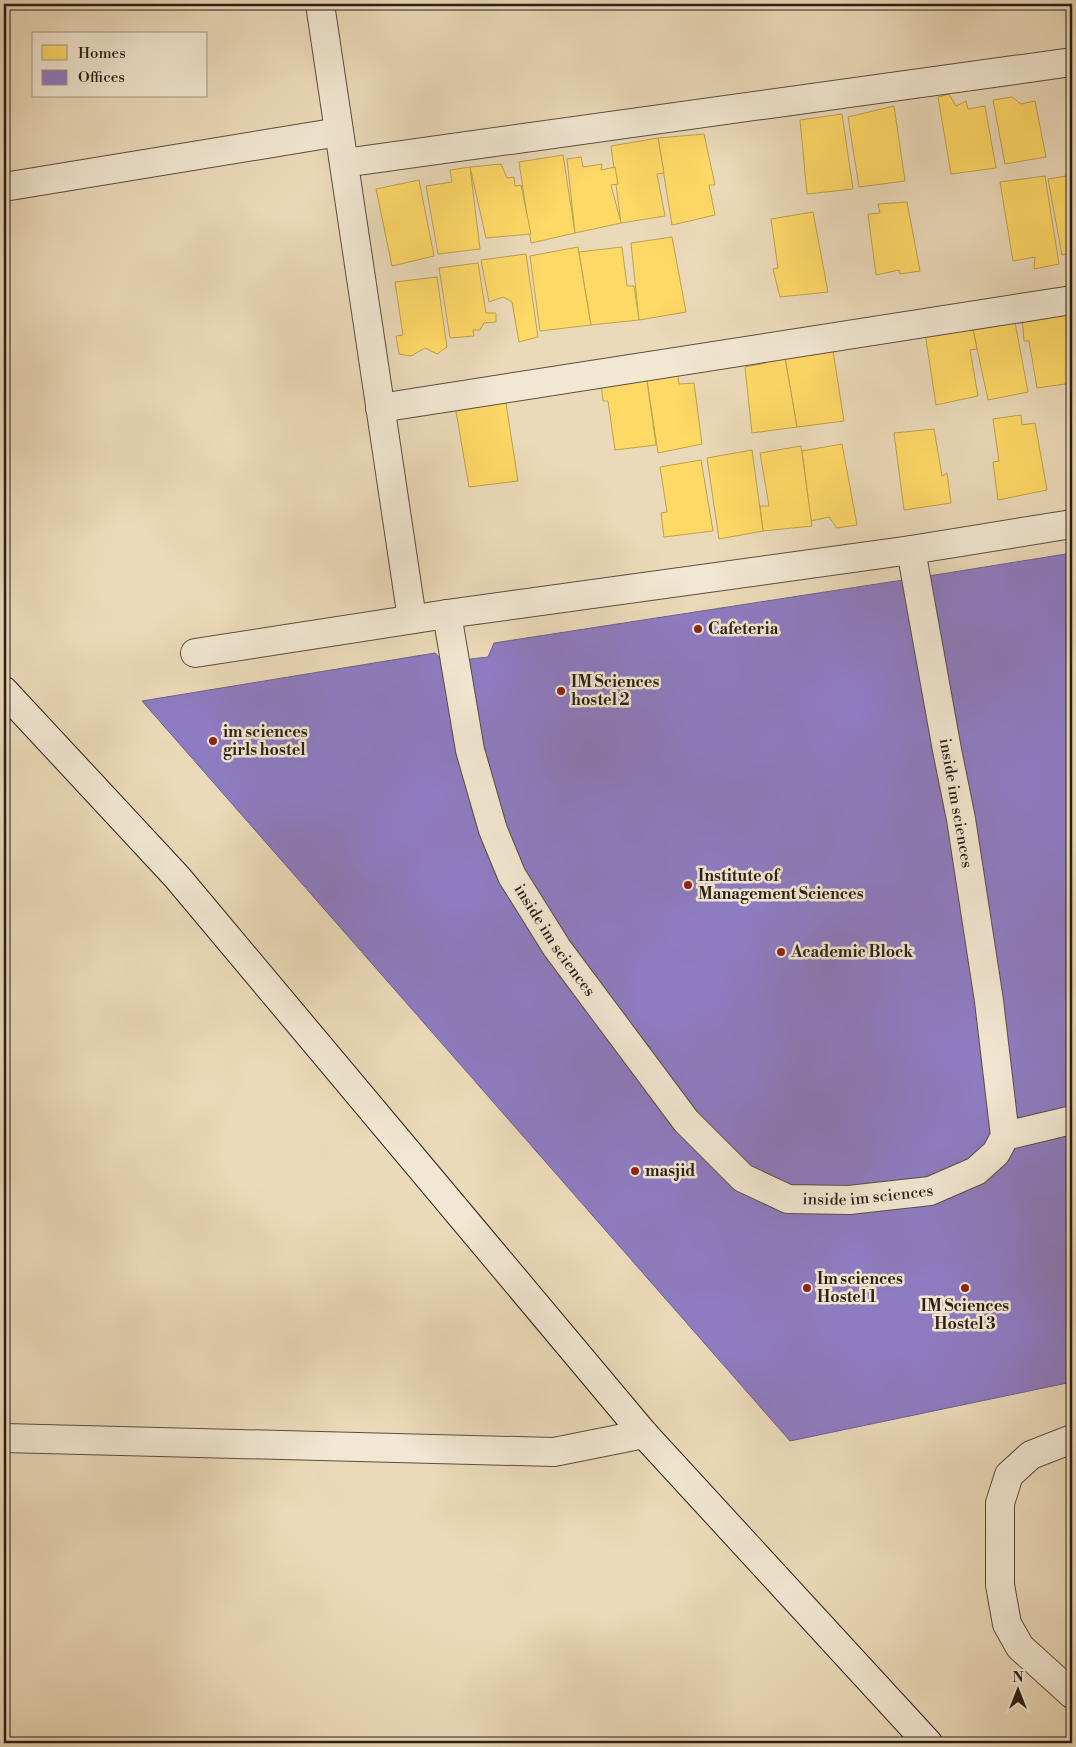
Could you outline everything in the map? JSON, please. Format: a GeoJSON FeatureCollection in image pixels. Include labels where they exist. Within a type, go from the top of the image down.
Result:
{"type":"FeatureCollection","features":[{"type":"Feature","properties":{"kind":"street"},"geometry":{"type":"LineString","coordinates":[[320,4],[412,620]]}},
{"type":"Feature","properties":{"kind":"street"},"geometry":{"type":"LineString","coordinates":[[344,163],[1072,62]]}},
{"type":"Feature","properties":{"kind":"street"},"geometry":{"type":"LineString","coordinates":[[4,187],[339,132]]}},
{"type":"Feature","properties":{"kind":"street"},"geometry":{"type":"LineString","coordinates":[[380,408],[1072,300]]}},
{"type":"Feature","properties":{"kind":"street"},"geometry":{"type":"LineString","coordinates":[[195,652],[447,614],[911,550],[1072,524]]}},
{"type":"Feature","properties":{"kind":"street","name":"inside im sciences"},"geometry":{"type":"LineString","coordinates":[[447,614],[470,750],[493,830],[512,876],[557,948],[686,1121],[743,1178],[788,1198],[849,1200],[930,1191],[976,1170],[996,1153],[1005,1136],[989,1002],[961,819],[911,550]]}},
{"type":"Feature","properties":{"kind":"street"},"geometry":{"type":"LineString","coordinates":[[4,691],[177,877],[644,1434],[928,1743]]}},
{"type":"Feature","properties":{"kind":"street"},"geometry":{"type":"LineString","coordinates":[[1005,1136],[1072,1120]]}},
{"type":"Feature","properties":{"kind":"street"},"geometry":{"type":"LineString","coordinates":[[4,1438],[554,1452],[644,1434]]}},
{"type":"Feature","properties":{"kind":"street"},"geometry":{"type":"LineString","coordinates":[[1072,1439],[1031,1455],[1009,1475],[1000,1503],[1000,1585],[1007,1624],[1020,1647],[1072,1694]]}},
{"type":"Feature","properties":{"kind":"building: Homes"},"geometry":{"type":"Polygon","coordinates":[[[949,94],[956,106],[966,101],[968,109],[985,106],[996,168],[951,174],[938,97],[949,94]]]}},
{"type":"Feature","properties":{"kind":"building: Homes"},"geometry":{"type":"Polygon","coordinates":[[[1012,97],[1021,104],[1035,101],[1046,157],[1005,164],[993,100],[1012,97]]]}},
{"type":"Feature","properties":{"kind":"building: Homes"},"geometry":{"type":"Polygon","coordinates":[[[894,106],[905,181],[859,187],[848,117],[894,106]]]}},
{"type":"Feature","properties":{"kind":"building: Homes"},"geometry":{"type":"Polygon","coordinates":[[[842,114],[853,189],[807,194],[800,120],[842,114]]]}},
{"type":"Feature","properties":{"kind":"building: Homes"},"geometry":{"type":"Polygon","coordinates":[[[704,134],[715,185],[709,185],[715,215],[672,225],[658,138],[704,134]]]}},
{"type":"Feature","properties":{"kind":"building: Homes"},"geometry":{"type":"Polygon","coordinates":[[[658,138],[664,173],[657,174],[665,216],[621,223],[611,146],[658,138]]]}},
{"type":"Feature","properties":{"kind":"building: Homes"},"geometry":{"type":"Polygon","coordinates":[[[563,155],[575,233],[531,243],[519,162],[563,155]]]}},
{"type":"Feature","properties":{"kind":"building: Homes"},"geometry":{"type":"Polygon","coordinates":[[[581,157],[583,167],[602,164],[601,170],[615,167],[618,184],[611,185],[621,223],[575,233],[567,159],[581,157]]]}},
{"type":"Feature","properties":{"kind":"building: Homes"},"geometry":{"type":"Polygon","coordinates":[[[501,164],[507,178],[514,177],[515,186],[521,185],[531,234],[486,238],[470,167],[501,164]]]}},
{"type":"Feature","properties":{"kind":"building: Homes"},"geometry":{"type":"Polygon","coordinates":[[[470,167],[480,249],[438,254],[426,186],[452,182],[450,170],[470,167]]]}},
{"type":"Feature","properties":{"kind":"building: Homes"},"geometry":{"type":"Polygon","coordinates":[[[1072,175],[1072,253],[1062,255],[1048,179],[1072,175]]]}},
{"type":"Feature","properties":{"kind":"building: Homes"},"geometry":{"type":"Polygon","coordinates":[[[1045,176],[1059,264],[1034,269],[1035,257],[1013,261],[1000,182],[1045,176]]]}},
{"type":"Feature","properties":{"kind":"building: Homes"},"geometry":{"type":"Polygon","coordinates":[[[419,180],[434,256],[392,266],[376,189],[419,180]]]}},
{"type":"Feature","properties":{"kind":"building: Homes"},"geometry":{"type":"Polygon","coordinates":[[[907,202],[920,271],[900,274],[899,270],[876,275],[868,214],[880,213],[878,204],[907,202]]]}},
{"type":"Feature","properties":{"kind":"building: Homes"},"geometry":{"type":"Polygon","coordinates":[[[813,212],[828,292],[780,297],[773,269],[778,268],[771,219],[813,212]]]}},
{"type":"Feature","properties":{"kind":"building: Homes"},"geometry":{"type":"Polygon","coordinates":[[[672,237],[686,312],[639,320],[631,243],[672,237]]]}},
{"type":"Feature","properties":{"kind":"building: Homes"},"geometry":{"type":"Polygon","coordinates":[[[578,247],[591,325],[540,331],[530,256],[578,247]]]}},
{"type":"Feature","properties":{"kind":"building: Homes"},"geometry":{"type":"Polygon","coordinates":[[[622,247],[627,286],[634,286],[639,320],[591,325],[579,252],[622,247]]]}},
{"type":"Feature","properties":{"kind":"building: Homes"},"geometry":{"type":"Polygon","coordinates":[[[526,254],[538,337],[519,342],[512,302],[503,297],[489,302],[481,260],[526,254]]]}},
{"type":"Feature","properties":{"kind":"building: Homes"},"geometry":{"type":"Polygon","coordinates":[[[478,263],[486,313],[496,313],[496,322],[484,323],[480,330],[473,330],[474,336],[450,338],[439,268],[478,263]]]}},
{"type":"Feature","properties":{"kind":"building: Homes"},"geometry":{"type":"Polygon","coordinates":[[[437,277],[447,347],[437,354],[425,348],[411,356],[399,354],[396,336],[403,335],[395,282],[437,277]]]}},
{"type":"Feature","properties":{"kind":"building: Homes"},"geometry":{"type":"Polygon","coordinates":[[[1068,309],[1072,336],[1072,383],[1037,388],[1029,341],[1024,341],[1022,317],[1068,309]]]}},
{"type":"Feature","properties":{"kind":"building: Homes"},"geometry":{"type":"Polygon","coordinates":[[[1014,317],[1028,392],[988,400],[972,325],[1014,317]]]}},
{"type":"Feature","properties":{"kind":"building: Homes"},"geometry":{"type":"Polygon","coordinates":[[[972,325],[977,349],[970,350],[978,396],[936,405],[925,333],[972,325]]]}},
{"type":"Feature","properties":{"kind":"building: Homes"},"geometry":{"type":"Polygon","coordinates":[[[833,351],[844,421],[797,427],[785,358],[833,351]]]}},
{"type":"Feature","properties":{"kind":"building: Homes"},"geometry":{"type":"Polygon","coordinates":[[[764,354],[785,358],[797,427],[752,433],[745,367],[766,363],[764,354]]]}},
{"type":"Feature","properties":{"kind":"building: Homes"},"geometry":{"type":"Polygon","coordinates":[[[677,367],[679,384],[694,383],[702,444],[658,453],[646,374],[677,367]]]}},
{"type":"Feature","properties":{"kind":"building: Homes"},"geometry":{"type":"Polygon","coordinates":[[[646,374],[656,445],[615,450],[608,401],[603,401],[601,383],[646,374]]]}},
{"type":"Feature","properties":{"kind":"building: Homes"},"geometry":{"type":"Polygon","coordinates":[[[505,397],[518,481],[469,487],[455,406],[505,397]]]}},
{"type":"Feature","properties":{"kind":"building: Homes"},"geometry":{"type":"Polygon","coordinates":[[[1021,415],[1022,425],[1035,423],[1047,490],[998,500],[993,462],[999,461],[993,419],[1021,415]]]}},
{"type":"Feature","properties":{"kind":"building: Homes"},"geometry":{"type":"Polygon","coordinates":[[[934,429],[942,476],[947,473],[951,503],[904,510],[894,433],[934,429]]]}},
{"type":"Feature","properties":{"kind":"building: Homes"},"geometry":{"type":"Polygon","coordinates":[[[842,444],[857,525],[837,528],[829,517],[811,521],[802,451],[842,444]]]}},
{"type":"Feature","properties":{"kind":"building: Homes"},"geometry":{"type":"Polygon","coordinates":[[[801,446],[812,526],[763,531],[760,506],[769,506],[760,453],[801,446]]]}},
{"type":"Feature","properties":{"kind":"building: Homes"},"geometry":{"type":"Polygon","coordinates":[[[752,450],[763,531],[719,539],[707,458],[752,450]]]}},
{"type":"Feature","properties":{"kind":"building: Homes"},"geometry":{"type":"Polygon","coordinates":[[[701,460],[713,531],[664,537],[661,513],[667,512],[660,467],[701,460]]]}},
{"type":"Feature","properties":{"kind":"building: Offices","name":"Institute of Management Sciences"},"geometry":{"type":"Polygon","coordinates":[[[1072,553],[1072,1382],[790,1441],[142,701],[435,653],[445,662],[488,657],[494,643],[1072,553]]]}},
{"type":"Feature","properties":{"kind":"place","name":"Cafeteria"},"geometry":{"type":"Point","coordinates":[698,629]}},
{"type":"Feature","properties":{"kind":"place","name":"IM Sciences hostel 2"},"geometry":{"type":"Point","coordinates":[561,691]}},
{"type":"Feature","properties":{"kind":"place","name":"im sciences girls hostel"},"geometry":{"type":"Point","coordinates":[213,741]}},
{"type":"Feature","properties":{"kind":"place","name":"Institute of Management Sciences"},"geometry":{"type":"Point","coordinates":[688,885]}},
{"type":"Feature","properties":{"kind":"place","name":"Academic Block"},"geometry":{"type":"Point","coordinates":[781,952]}},
{"type":"Feature","properties":{"kind":"place","name":"masjid"},"geometry":{"type":"Point","coordinates":[635,1171]}},
{"type":"Feature","properties":{"kind":"place","name":"Im sciences Hostel 1"},"geometry":{"type":"Point","coordinates":[807,1288]}},
{"type":"Feature","properties":{"kind":"place","name":"IM Sciences Hostel 3"},"geometry":{"type":"Point","coordinates":[965,1288]}}]}
